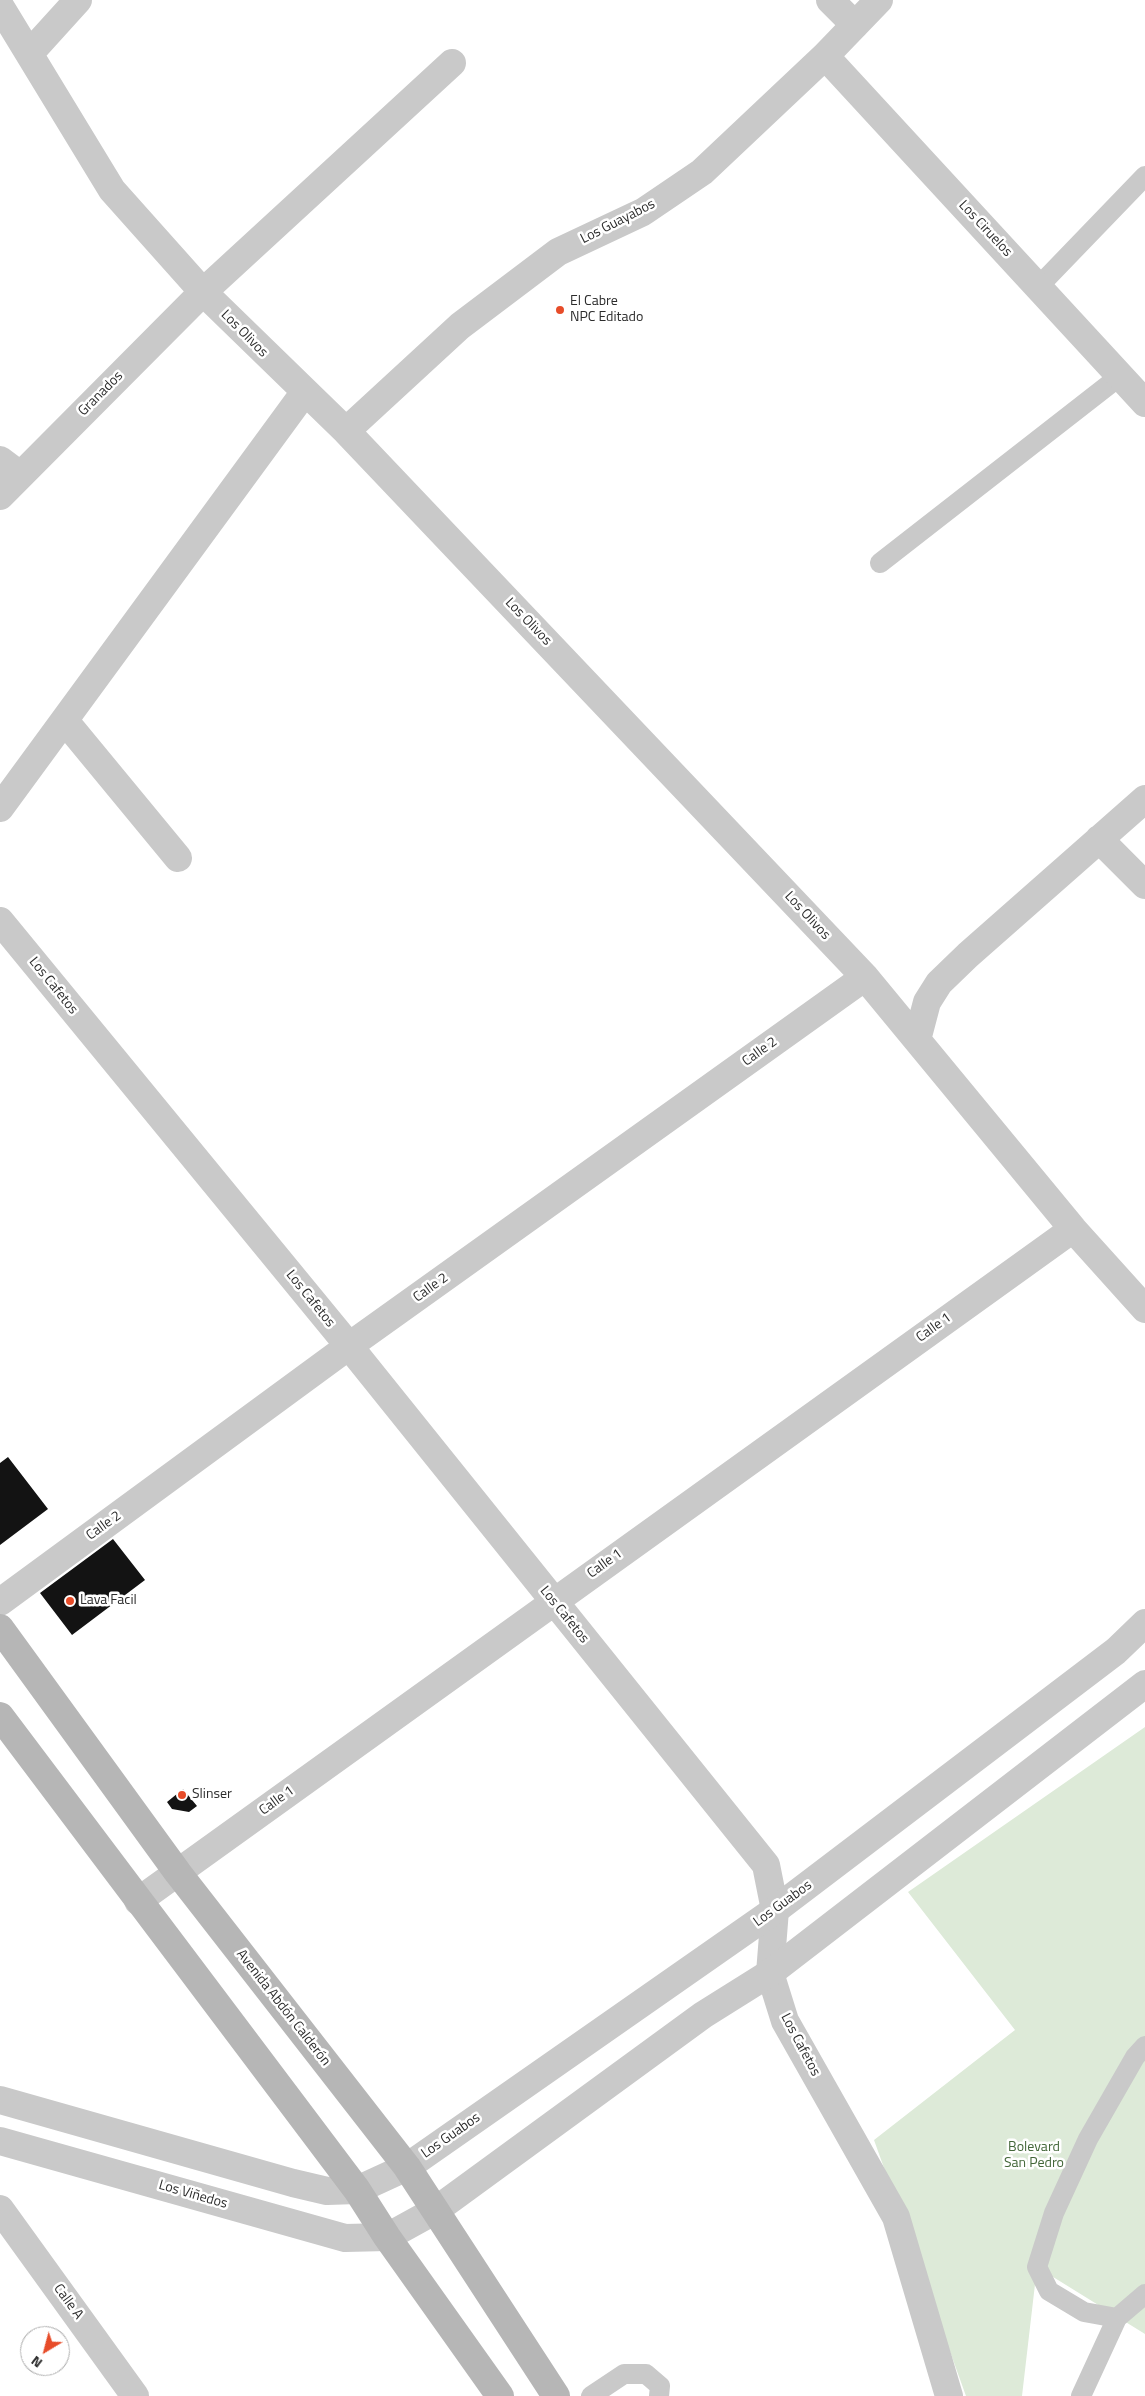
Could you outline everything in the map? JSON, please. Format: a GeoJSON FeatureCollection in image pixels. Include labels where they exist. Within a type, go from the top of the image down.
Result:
{"type":"FeatureCollection","features":[{"type":"Feature","properties":{"kind":"main road","name":"Avenida Abdón Calderón"},"geometry":{"type":"LineString","coordinates":[[0,1628],[178,1873],[407,2167],[556,2396]]}},
{"type":"Feature","properties":{"kind":"main road"},"geometry":{"type":"LineString","coordinates":[[0,1716],[356,2190],[387,2237],[500,2396]]}},
{"type":"Feature","properties":{"kind":"street"},"geometry":{"type":"LineString","coordinates":[[30,53],[78,0]]}},
{"type":"Feature","properties":{"kind":"street"},"geometry":{"type":"LineString","coordinates":[[830,0],[855,25]]}},
{"type":"Feature","properties":{"kind":"street","name":"Los Guayabos"},"geometry":{"type":"LineString","coordinates":[[346,431],[460,326],[558,252],[643,212],[702,172],[825,56],[879,0]]}},
{"type":"Feature","properties":{"kind":"street","name":"Los Olivos"},"geometry":{"type":"LineString","coordinates":[[0,6],[112,190],[203,292],[304,393],[346,431],[865,977],[1073,1229],[1145,1308]]}},
{"type":"Feature","properties":{"kind":"street","name":"Los Ciruelos"},"geometry":{"type":"LineString","coordinates":[[825,56],[1145,403]]}},
{"type":"Feature","properties":{"kind":"street","name":"Granados"},"geometry":{"type":"LineString","coordinates":[[0,496],[10,468],[452,63]]}},
{"type":"Feature","properties":{"kind":"street"},"geometry":{"type":"LineString","coordinates":[[0,808],[304,393]]}},
{"type":"Feature","properties":{"kind":"street"},"geometry":{"type":"LineString","coordinates":[[65,721],[178,858]]}},
{"type":"Feature","properties":{"kind":"street"},"geometry":{"type":"LineString","coordinates":[[917,1040],[927,1002],[939,983],[968,955],[1145,799]]}},
{"type":"Feature","properties":{"kind":"street"},"geometry":{"type":"LineString","coordinates":[[1099,839],[1145,885]]}},
{"type":"Feature","properties":{"kind":"street","name":"Los Cafetos"},"geometry":{"type":"LineString","coordinates":[[0,921],[349,1346],[766,1865],[775,1910],[770,1973],[784,2021],[896,2217],[949,2396]]}},
{"type":"Feature","properties":{"kind":"street","name":"Calle 2"},"geometry":{"type":"LineString","coordinates":[[0,1602],[349,1346],[865,977]]}},
{"type":"Feature","properties":{"kind":"street","name":"Calle 1"},"geometry":{"type":"LineString","coordinates":[[138,1900],[1073,1229]]}},
{"type":"Feature","properties":{"kind":"street","name":"Los Guabos"},"geometry":{"type":"LineString","coordinates":[[356,2190],[407,2167],[775,1910],[1116,1651],[1145,1623]]}},
{"type":"Feature","properties":{"kind":"street"},"geometry":{"type":"LineString","coordinates":[[387,2237],[436,2210],[703,2015],[770,1973],[1145,1684]]}},
{"type":"Feature","properties":{"kind":"street"},"geometry":{"type":"LineString","coordinates":[[0,2100],[293,2183],[327,2191],[356,2190]]}},
{"type":"Feature","properties":{"kind":"street","name":"Los Viñedos"},"geometry":{"type":"LineString","coordinates":[[0,2142],[345,2238],[387,2237]]}},
{"type":"Feature","properties":{"kind":"street","name":"Calle A"},"geometry":{"type":"LineString","coordinates":[[0,2208],[136,2396]]}},
{"type":"Feature","properties":{"kind":"lane"},"geometry":{"type":"LineString","coordinates":[[1038,287],[1145,176]]}},
{"type":"Feature","properties":{"kind":"lane"},"geometry":{"type":"LineString","coordinates":[[880,562],[1120,376]]}},
{"type":"Feature","properties":{"kind":"lane"},"geometry":{"type":"LineString","coordinates":[[1117,2318],[1084,2312],[1049,2291],[1037,2267],[1054,2214],[1088,2139],[1135,2057],[1145,2046]]}},
{"type":"Feature","properties":{"kind":"lane"},"geometry":{"type":"LineString","coordinates":[[1081,2396],[1117,2318],[1145,2294]]}},
{"type":"Feature","properties":{"kind":"lane"},"geometry":{"type":"LineString","coordinates":[[591,2396],[624,2374],[646,2374],[660,2386],[659,2396]]}},
{"type":"Feature","properties":{"kind":"green space","name":"Bolevard San Pedro"},"geometry":{"type":"Polygon","coordinates":[[[1145,1727],[1145,2334],[1037,2267],[1022,2396],[966,2396],[874,2140],[1015,2030],[908,1892],[1145,1727]]]}},
{"type":"Feature","properties":{"kind":"building"},"geometry":{"type":"Polygon","coordinates":[[[8,1457],[48,1509],[0,1545],[0,1463],[8,1457]]]}},
{"type":"Feature","properties":{"kind":"building"},"geometry":{"type":"Polygon","coordinates":[[[113,1539],[145,1580],[72,1635],[40,1593],[113,1539]]]}},
{"type":"Feature","properties":{"kind":"building","name":"Slinser"},"geometry":{"type":"Polygon","coordinates":[[[183,1789],[197,1806],[189,1812],[172,1809],[167,1802],[183,1789]]]}},
{"type":"Feature","properties":{"kind":"place","name":"El Cabre NPC Editado"},"geometry":{"type":"Point","coordinates":[560,310]}},
{"type":"Feature","properties":{"kind":"place","name":"Lava Facil"},"geometry":{"type":"Point","coordinates":[70,1601]}},
{"type":"Feature","properties":{"kind":"place","name":"Slinser"},"geometry":{"type":"Point","coordinates":[182,1795]}}]}
